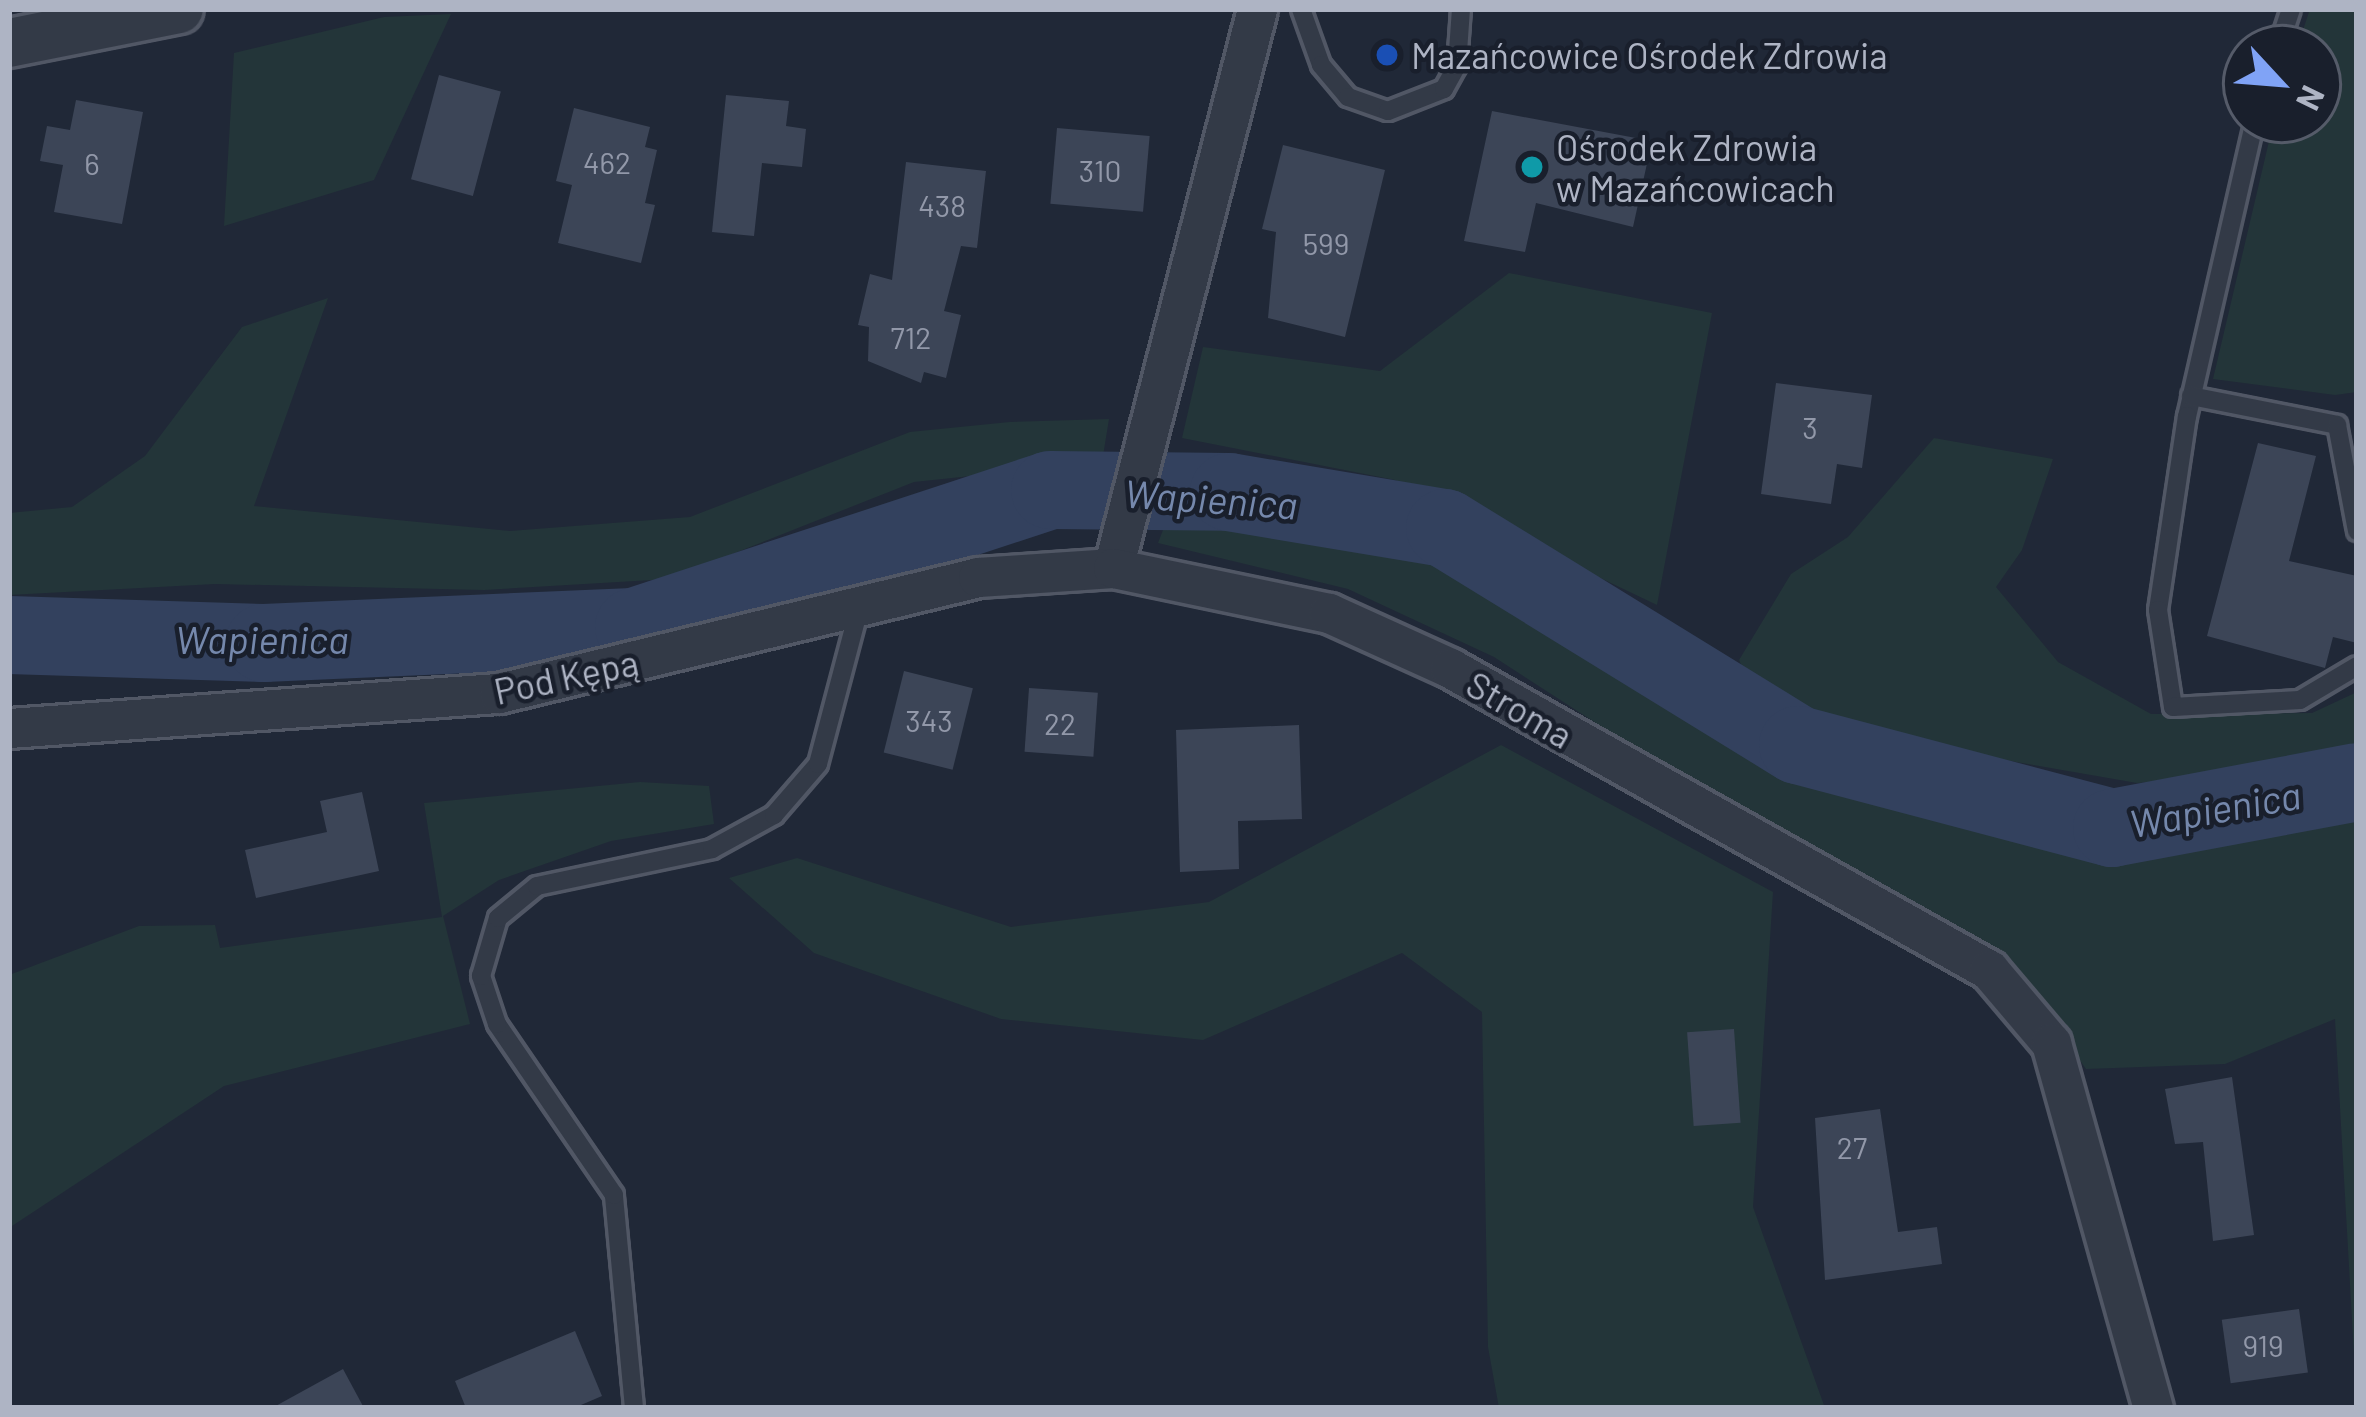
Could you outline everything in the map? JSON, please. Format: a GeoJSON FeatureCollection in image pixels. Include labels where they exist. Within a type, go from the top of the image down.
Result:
{"type":"FeatureCollection","features":[{"type":"Feature","properties":{"kind":"street"},"geometry":{"type":"LineString","coordinates":[[9,44],[124,14],[178,9]]}},
{"type":"Feature","properties":{"kind":"street"},"geometry":{"type":"LineString","coordinates":[[1113,568],[1162,403],[1257,9]]}},
{"type":"Feature","properties":{"kind":"street","name":"Pod Kępą"},"geometry":{"type":"LineString","coordinates":[[9,728],[500,693],[861,600],[978,578],[1113,568]]}},
{"type":"Feature","properties":{"kind":"street","name":"Stroma"},"geometry":{"type":"LineString","coordinates":[[1113,568],[1329,613],[1430,659],[1989,970],[2051,1043],[2152,1408]]}},
{"type":"Feature","properties":{"kind":"lane"},"geometry":{"type":"LineString","coordinates":[[1301,9],[1315,57],[1335,81],[1388,112],[1444,89],[1456,66],[1461,9]]}},
{"type":"Feature","properties":{"kind":"lane"},"geometry":{"type":"LineString","coordinates":[[2249,144],[2191,396],[2158,610],[2173,707],[2300,700],[2357,666]]}},
{"type":"Feature","properties":{"kind":"lane"},"geometry":{"type":"LineString","coordinates":[[2191,396],[2337,425],[2357,531]]}},
{"type":"Feature","properties":{"kind":"lane"},"geometry":{"type":"LineString","coordinates":[[634,1408],[614,1196],[497,1024],[481,976],[498,918],[537,886],[712,849],[774,815],[818,764],[861,600]]}},
{"type":"Feature","properties":{"kind":"shaded area"},"geometry":{"type":"Polygon","coordinates":[[[2310,9],[2357,9],[2357,392],[2335,395],[2213,379],[2268,144],[2342,144],[2342,24],[2305,24],[2310,9]]]}},
{"type":"Feature","properties":{"kind":"shaded area"},"geometry":{"type":"Polygon","coordinates":[[[451,14],[374,180],[224,226],[234,53],[384,17],[451,14]]]}},
{"type":"Feature","properties":{"kind":"shaded area"},"geometry":{"type":"Polygon","coordinates":[[[1509,273],[1712,313],[1657,605],[1395,480],[1182,438],[1203,347],[1380,371],[1509,273]]]}},
{"type":"Feature","properties":{"kind":"shaded area"},"geometry":{"type":"Polygon","coordinates":[[[328,298],[254,506],[510,531],[690,517],[910,432],[1010,422],[1109,419],[1102,462],[914,482],[669,579],[484,590],[215,584],[9,595],[9,513],[72,507],[145,456],[242,327],[328,298]]]}},
{"type":"Feature","properties":{"kind":"shaded area"},"geometry":{"type":"Polygon","coordinates":[[[1934,438],[2053,459],[2022,550],[1996,587],[2058,662],[2151,714],[2312,713],[2357,692],[2357,750],[2262,773],[2137,783],[1844,732],[1755,695],[1739,660],[1791,574],[1848,537],[1934,438]]]}},
{"type":"Feature","properties":{"kind":"shaded area"},"geometry":{"type":"Polygon","coordinates":[[[1171,509],[1448,544],[1800,765],[2124,850],[2357,805],[2357,1408],[2335,1019],[2225,1064],[2086,1069],[2009,959],[1732,811],[1494,657],[1348,589],[1158,543],[1171,509]]]}},
{"type":"Feature","properties":{"kind":"shaded area"},"geometry":{"type":"Polygon","coordinates":[[[1501,745],[1773,892],[1753,1207],[1825,1408],[1499,1408],[1488,1347],[1482,1012],[1402,953],[1203,1040],[1001,1019],[814,953],[729,878],[797,858],[1011,927],[1209,902],[1501,745]]]}},
{"type":"Feature","properties":{"kind":"shaded area"},"geometry":{"type":"Polygon","coordinates":[[[640,782],[709,786],[714,824],[611,841],[499,880],[443,916],[470,1024],[224,1086],[9,1228],[9,975],[139,926],[215,925],[220,948],[442,917],[424,803],[640,782]]]}},
{"type":"Feature","properties":{"kind":"building"},"geometry":{"type":"Polygon","coordinates":[[[439,75],[501,92],[473,196],[411,179],[439,75]]]}},
{"type":"Feature","properties":{"kind":"building"},"geometry":{"type":"Polygon","coordinates":[[[726,95],[789,101],[786,126],[806,129],[802,167],[762,163],[754,236],[712,232],[726,95]]]}},
{"type":"Feature","properties":{"kind":"building"},"geometry":{"type":"Polygon","coordinates":[[[76,100],[143,112],[122,224],[54,212],[63,165],[40,161],[47,126],[70,130],[76,100]]]}},
{"type":"Feature","properties":{"kind":"building"},"geometry":{"type":"Polygon","coordinates":[[[574,108],[650,127],[645,147],[657,150],[645,203],[655,205],[641,263],[558,243],[572,185],[556,181],[574,108]]]}},
{"type":"Feature","properties":{"kind":"building","name":"Ośrodek Zdrowia w Mazańcowicach"},"geometry":{"type":"Polygon","coordinates":[[[1492,111],[1652,141],[1633,227],[1536,203],[1525,252],[1464,241],[1492,111]]]}},
{"type":"Feature","properties":{"kind":"building"},"geometry":{"type":"Polygon","coordinates":[[[1057,128],[1150,136],[1143,212],[1050,204],[1057,128]]]}},
{"type":"Feature","properties":{"kind":"building"},"geometry":{"type":"Polygon","coordinates":[[[1283,145],[1385,170],[1345,337],[1268,318],[1276,232],[1262,229],[1283,145]]]}},
{"type":"Feature","properties":{"kind":"building"},"geometry":{"type":"Polygon","coordinates":[[[906,162],[986,171],[977,248],[961,246],[944,311],[961,315],[946,378],[924,372],[921,383],[868,361],[869,327],[858,325],[870,274],[892,280],[906,162]]]}},
{"type":"Feature","properties":{"kind":"building"},"geometry":{"type":"Polygon","coordinates":[[[1776,383],[1872,395],[1862,468],[1837,464],[1831,504],[1761,494],[1776,383]]]}},
{"type":"Feature","properties":{"kind":"building"},"geometry":{"type":"Polygon","coordinates":[[[2258,443],[2316,456],[2289,561],[2357,576],[2357,643],[2333,637],[2325,668],[2207,636],[2258,443]]]}},
{"type":"Feature","properties":{"kind":"building"},"geometry":{"type":"Polygon","coordinates":[[[904,671],[973,688],[953,770],[884,753],[904,671]]]}},
{"type":"Feature","properties":{"kind":"building"},"geometry":{"type":"Polygon","coordinates":[[[1029,688],[1098,693],[1093,757],[1025,752],[1029,688]]]}},
{"type":"Feature","properties":{"kind":"building"},"geometry":{"type":"Polygon","coordinates":[[[1299,725],[1302,819],[1238,821],[1239,869],[1180,872],[1176,730],[1299,725]]]}},
{"type":"Feature","properties":{"kind":"building"},"geometry":{"type":"Polygon","coordinates":[[[362,792],[379,871],[256,898],[245,850],[327,832],[320,801],[362,792]]]}},
{"type":"Feature","properties":{"kind":"building"},"geometry":{"type":"Polygon","coordinates":[[[1734,1029],[1741,1123],[1694,1126],[1687,1032],[1734,1029]]]}},
{"type":"Feature","properties":{"kind":"building"},"geometry":{"type":"Polygon","coordinates":[[[2232,1077],[2254,1235],[2213,1241],[2203,1142],[2175,1144],[2165,1089],[2232,1077]]]}},
{"type":"Feature","properties":{"kind":"building"},"geometry":{"type":"Polygon","coordinates":[[[1880,1109],[1898,1232],[1937,1227],[1942,1264],[1825,1280],[1815,1118],[1880,1109]]]}},
{"type":"Feature","properties":{"kind":"building"},"geometry":{"type":"Polygon","coordinates":[[[2299,1309],[2308,1372],[2231,1383],[2222,1320],[2299,1309]]]}},
{"type":"Feature","properties":{"kind":"building"},"geometry":{"type":"Polygon","coordinates":[[[575,1331],[602,1396],[574,1408],[466,1408],[455,1381],[575,1331]]]}},
{"type":"Feature","properties":{"kind":"building"},"geometry":{"type":"Polygon","coordinates":[[[343,1369],[364,1408],[272,1408],[343,1369]]]}},
{"type":"Feature","properties":{"kind":"waterway","name":"Wapienica"},"geometry":{"type":"LineString","coordinates":[[9,635],[264,643],[634,627],[1050,490],[1229,492],[1445,528],[1798,745],[2112,828],[2357,782]]}},
{"type":"Feature","properties":{"kind":"place","name":"Mazańcowice Ośrodek Zdrowia"},"geometry":{"type":"Point","coordinates":[1387,55]}},
{"type":"Feature","properties":{"kind":"place","name":"Ośrodek Zdrowia w Mazańcowicach"},"geometry":{"type":"Point","coordinates":[1532,167]}}]}
